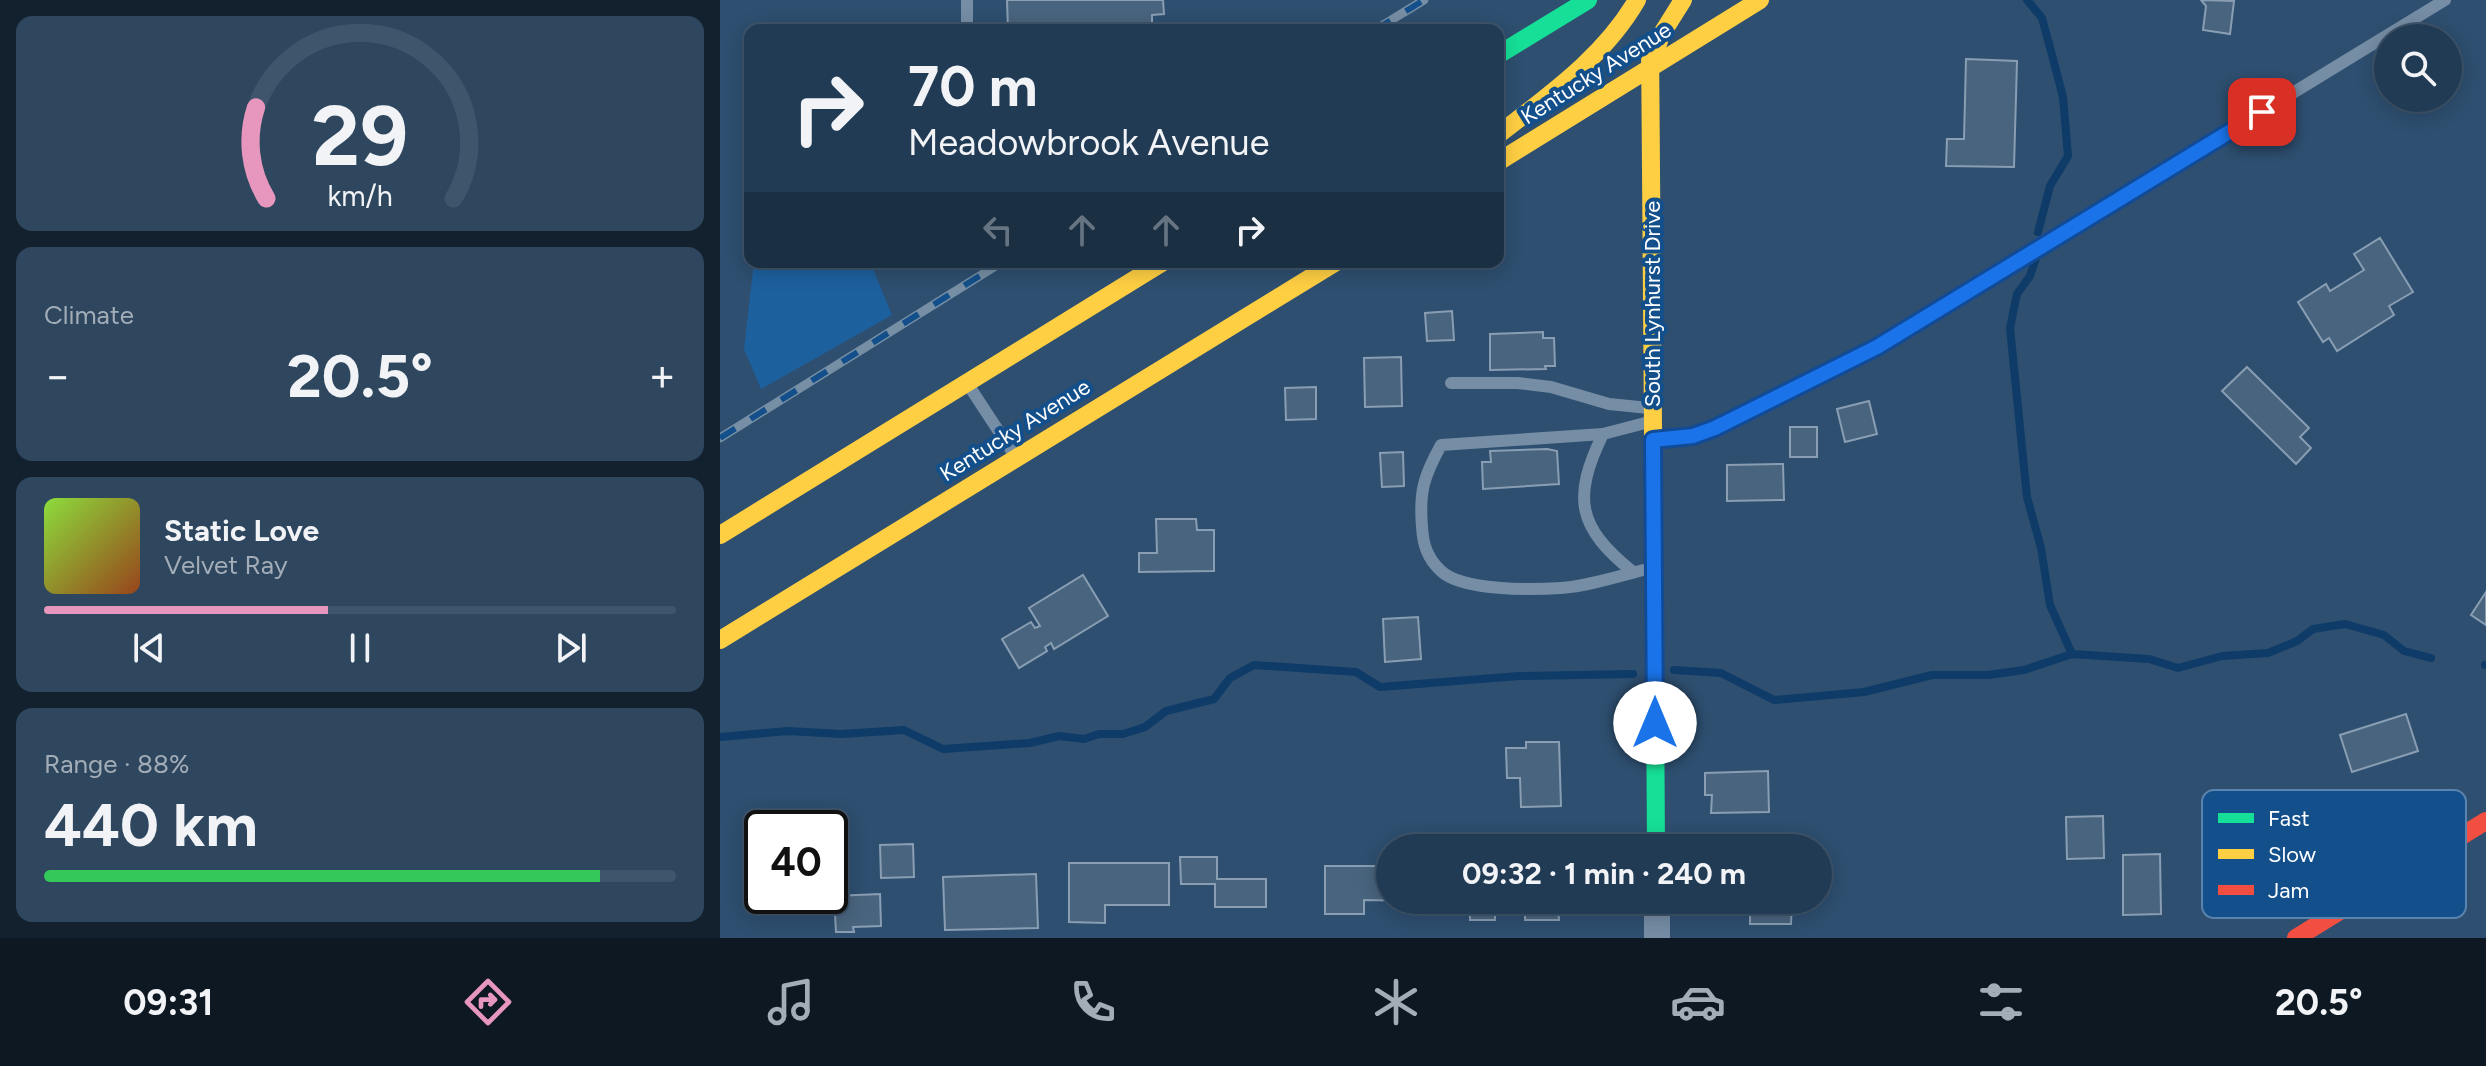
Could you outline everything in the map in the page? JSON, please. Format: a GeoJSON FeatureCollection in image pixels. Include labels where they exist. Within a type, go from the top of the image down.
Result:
{"type":"FeatureCollection","features":[{"type":"Feature","properties":{"kind":"main road"},"geometry":{"type":"LineString","coordinates":[[1504,51],[1588,0]]}},
{"type":"Feature","properties":{"kind":"main road"},"geometry":{"type":"LineString","coordinates":[[1504,130],[1604,45],[1621,26],[1637,0]]}},
{"type":"Feature","properties":{"kind":"main road","name":"South Lynhurst Drive"},"geometry":{"type":"LineString","coordinates":[[1650,0],[1656,834]]}},
{"type":"Feature","properties":{"kind":"main road"},"geometry":{"type":"LineString","coordinates":[[1650,68],[1661,35],[1683,0]]}},
{"type":"Feature","properties":{"kind":"main road","name":"Kentucky Avenue"},"geometry":{"type":"LineString","coordinates":[[1504,158],[1760,0]]}},
{"type":"Feature","properties":{"kind":"main road"},"geometry":{"type":"LineString","coordinates":[[720,535],[1153,268]]}},
{"type":"Feature","properties":{"kind":"main road","name":"Kentucky Avenue"},"geometry":{"type":"LineString","coordinates":[[720,640],[1326,268]]}},
{"type":"Feature","properties":{"kind":"main road"},"geometry":{"type":"LineString","coordinates":[[2466,833],[2486,821]]}},
{"type":"Feature","properties":{"kind":"main road"},"geometry":{"type":"LineString","coordinates":[[2296,938],[2328,918]]}},
{"type":"Feature","properties":{"kind":"street"},"geometry":{"type":"LineString","coordinates":[[1657,914],[1657,938]]}},
{"type":"Feature","properties":{"kind":"lane"},"geometry":{"type":"LineString","coordinates":[[967,0],[967,24]]}},
{"type":"Feature","properties":{"kind":"lane"},"geometry":{"type":"LineString","coordinates":[[1451,383],[1529,385],[1564,391],[1609,404],[1693,436],[1715,428],[1877,347],[2445,0]]}},
{"type":"Feature","properties":{"kind":"lane"},"geometry":{"type":"LineString","coordinates":[[967,383],[1016,458]]}},
{"type":"Feature","properties":{"kind":"lane"},"geometry":{"type":"LineString","coordinates":[[1653,423],[1603,434],[1441,445],[1425,474],[1420,508],[1423,547],[1441,571],[1462,582],[1563,588],[1654,567]]}},
{"type":"Feature","properties":{"kind":"lane"},"geometry":{"type":"LineString","coordinates":[[1603,434],[1589,462],[1584,488],[1586,513],[1594,534],[1605,550],[1633,572]]}},
{"type":"Feature","properties":{"kind":"shaded area"},"geometry":{"type":"Polygon","coordinates":[[[753,268],[872,268],[892,315],[761,389],[744,349],[753,268]]]}},
{"type":"Feature","properties":{"kind":"building"},"geometry":{"type":"Polygon","coordinates":[[[1007,0],[1163,0],[1164,14],[1152,15],[1152,24],[1008,24],[1007,0]]]}},
{"type":"Feature","properties":{"kind":"building"},"geometry":{"type":"Polygon","coordinates":[[[2201,0],[2234,1],[2230,34],[2203,30],[2206,6],[2201,0]]]}},
{"type":"Feature","properties":{"kind":"building"},"geometry":{"type":"Polygon","coordinates":[[[1966,59],[2017,61],[2014,167],[1946,166],[1947,139],[1964,139],[1966,59]]]}},
{"type":"Feature","properties":{"kind":"building"},"geometry":{"type":"Polygon","coordinates":[[[2380,238],[2413,292],[2389,306],[2394,315],[2337,351],[2329,338],[2323,342],[2298,302],[2326,284],[2330,291],[2364,270],[2354,254],[2380,238]]]}},
{"type":"Feature","properties":{"kind":"building"},"geometry":{"type":"Polygon","coordinates":[[[1452,311],[1454,340],[1427,341],[1425,313],[1452,311]]]}},
{"type":"Feature","properties":{"kind":"building"},"geometry":{"type":"Polygon","coordinates":[[[1543,332],[1543,338],[1554,338],[1555,366],[1545,366],[1546,369],[1490,370],[1490,334],[1543,332]]]}},
{"type":"Feature","properties":{"kind":"building"},"geometry":{"type":"Polygon","coordinates":[[[1401,357],[1402,406],[1365,407],[1364,358],[1401,357]]]}},
{"type":"Feature","properties":{"kind":"building"},"geometry":{"type":"Polygon","coordinates":[[[2247,367],[2309,428],[2300,437],[2311,448],[2296,464],[2222,391],[2247,367]]]}},
{"type":"Feature","properties":{"kind":"building"},"geometry":{"type":"Polygon","coordinates":[[[1316,387],[1316,419],[1286,420],[1285,388],[1316,387]]]}},
{"type":"Feature","properties":{"kind":"building"},"geometry":{"type":"Polygon","coordinates":[[[1869,401],[1877,434],[1845,442],[1837,409],[1869,401]]]}},
{"type":"Feature","properties":{"kind":"building"},"geometry":{"type":"Polygon","coordinates":[[[1790,427],[1817,427],[1817,457],[1790,457],[1790,427]]]}},
{"type":"Feature","properties":{"kind":"building"},"geometry":{"type":"Polygon","coordinates":[[[1490,451],[1557,451],[1559,484],[1483,489],[1482,462],[1491,462],[1490,451]]]}},
{"type":"Feature","properties":{"kind":"building"},"geometry":{"type":"Polygon","coordinates":[[[1403,452],[1404,486],[1382,487],[1380,453],[1403,452]]]}},
{"type":"Feature","properties":{"kind":"building"},"geometry":{"type":"Polygon","coordinates":[[[1783,464],[1784,500],[1727,501],[1727,465],[1783,464]]]}},
{"type":"Feature","properties":{"kind":"building"},"geometry":{"type":"Polygon","coordinates":[[[1156,519],[1196,519],[1197,530],[1214,530],[1214,571],[1139,572],[1139,553],[1157,553],[1156,519]]]}},
{"type":"Feature","properties":{"kind":"building"},"geometry":{"type":"Polygon","coordinates":[[[1083,575],[1108,616],[1054,649],[1051,643],[1045,647],[1047,651],[1019,668],[1002,639],[1031,622],[1035,628],[1040,626],[1029,608],[1083,575]]]}},
{"type":"Feature","properties":{"kind":"building"},"geometry":{"type":"Polygon","coordinates":[[[2486,592],[2486,625],[2471,615],[2486,592]]]}},
{"type":"Feature","properties":{"kind":"building"},"geometry":{"type":"Polygon","coordinates":[[[1418,617],[1421,659],[1385,662],[1383,619],[1418,617]]]}},
{"type":"Feature","properties":{"kind":"building"},"geometry":{"type":"Polygon","coordinates":[[[2406,714],[2418,751],[2352,772],[2340,735],[2406,714]]]}},
{"type":"Feature","properties":{"kind":"building"},"geometry":{"type":"Polygon","coordinates":[[[1526,742],[1559,742],[1561,806],[1521,807],[1520,778],[1507,778],[1506,748],[1526,748],[1526,742]]]}},
{"type":"Feature","properties":{"kind":"building"},"geometry":{"type":"Polygon","coordinates":[[[1768,771],[1769,812],[1711,813],[1712,795],[1705,795],[1705,773],[1768,771]]]}},
{"type":"Feature","properties":{"kind":"building"},"geometry":{"type":"Polygon","coordinates":[[[2103,816],[2104,858],[2067,859],[2066,817],[2103,816]]]}},
{"type":"Feature","properties":{"kind":"building"},"geometry":{"type":"Polygon","coordinates":[[[913,844],[914,877],[881,878],[880,845],[913,844]]]}},
{"type":"Feature","properties":{"kind":"building"},"geometry":{"type":"Polygon","coordinates":[[[2160,854],[2161,914],[2123,915],[2123,855],[2160,854]]]}},
{"type":"Feature","properties":{"kind":"building"},"geometry":{"type":"Polygon","coordinates":[[[1180,857],[1217,857],[1217,879],[1266,879],[1266,907],[1215,907],[1215,884],[1181,884],[1180,857]]]}},
{"type":"Feature","properties":{"kind":"building"},"geometry":{"type":"Polygon","coordinates":[[[1069,863],[1169,863],[1169,905],[1105,905],[1105,923],[1069,922],[1069,863]]]}},
{"type":"Feature","properties":{"kind":"building"},"geometry":{"type":"Polygon","coordinates":[[[1325,866],[1376,866],[1376,900],[1364,900],[1364,914],[1325,914],[1325,866]]]}},
{"type":"Feature","properties":{"kind":"building"},"geometry":{"type":"Polygon","coordinates":[[[1036,874],[1038,928],[945,930],[943,877],[1036,874]]]}},
{"type":"Feature","properties":{"kind":"building"},"geometry":{"type":"Polygon","coordinates":[[[880,894],[881,926],[853,927],[854,932],[836,932],[835,914],[848,914],[848,895],[880,894]]]}},
{"type":"Feature","properties":{"kind":"building"},"geometry":{"type":"Polygon","coordinates":[[[1470,914],[1495,914],[1495,920],[1470,920],[1470,914]]]}},
{"type":"Feature","properties":{"kind":"building"},"geometry":{"type":"Polygon","coordinates":[[[1525,914],[1559,914],[1559,920],[1525,920],[1525,914]]]}},
{"type":"Feature","properties":{"kind":"building"},"geometry":{"type":"Polygon","coordinates":[[[1750,914],[1791,914],[1791,924],[1750,924],[1750,914]]]}},
{"type":"Feature","properties":{"kind":"waterway"},"geometry":{"type":"LineString","coordinates":[[2027,0],[2042,18],[2052,55],[2063,97],[2068,156],[2050,186],[2038,232]]}},
{"type":"Feature","properties":{"kind":"waterway"},"geometry":{"type":"LineString","coordinates":[[2037,255],[2030,276],[2017,294],[2010,328],[2027,497],[2041,548],[2050,605],[2072,654]]}},
{"type":"Feature","properties":{"kind":"waterway"},"geometry":{"type":"LineString","coordinates":[[1674,670],[1721,673],[1774,700],[1864,692],[1932,675],[1988,675],[2024,670],[2072,654],[2149,659],[2178,668],[2222,656],[2268,653],[2297,641],[2313,629],[2345,624],[2384,635],[2404,651],[2431,658]]}},
{"type":"Feature","properties":{"kind":"waterway"},"geometry":{"type":"LineString","coordinates":[[720,737],[788,731],[841,734],[904,730],[943,749],[1030,743],[1059,736],[1084,739],[1099,734],[1123,734],[1145,727],[1166,711],[1214,699],[1230,678],[1254,665],[1356,672],[1380,687],[1519,676],[1633,674]]}},
{"type":"Feature","properties":{"kind":"railway"},"geometry":{"type":"LineString","coordinates":[[1385,24],[1424,0]]}},
{"type":"Feature","properties":{"kind":"railway"},"geometry":{"type":"LineString","coordinates":[[720,438],[992,268]]}},
{"type":"Feature","properties":{"kind":"traffic: fast"},"geometry":{"type":"LineString","coordinates":[[1504,51],[1588,0]]}},
{"type":"Feature","properties":{"kind":"traffic: fast"},"geometry":{"type":"LineString","coordinates":[[1655,685],[1656,834]]}},
{"type":"Feature","properties":{"kind":"traffic: slow"},"geometry":{"type":"LineString","coordinates":[[1504,130],[1592,57],[1609,40],[1637,0]]}},
{"type":"Feature","properties":{"kind":"traffic: slow"},"geometry":{"type":"LineString","coordinates":[[1650,68],[1661,35],[1683,0]]}},
{"type":"Feature","properties":{"kind":"traffic: slow"},"geometry":{"type":"LineString","coordinates":[[1504,158],[1760,0]]}},
{"type":"Feature","properties":{"kind":"traffic: slow"},"geometry":{"type":"LineString","coordinates":[[1650,42],[1655,685]]}},
{"type":"Feature","properties":{"kind":"traffic: slow"},"geometry":{"type":"LineString","coordinates":[[720,535],[1153,268]]}},
{"type":"Feature","properties":{"kind":"traffic: slow"},"geometry":{"type":"LineString","coordinates":[[720,640],[1326,268]]}},
{"type":"Feature","properties":{"kind":"traffic: jam"},"geometry":{"type":"LineString","coordinates":[[2466,833],[2486,821]]}},
{"type":"Feature","properties":{"kind":"traffic: jam"},"geometry":{"type":"LineString","coordinates":[[2296,938],[2328,918]]}},
{"type":"Feature","properties":{"kind":"route"},"geometry":{"type":"LineString","coordinates":[[1655,723],[1653,440],[1693,436],[1715,428],[1877,347],[2262,112]]}}]}
